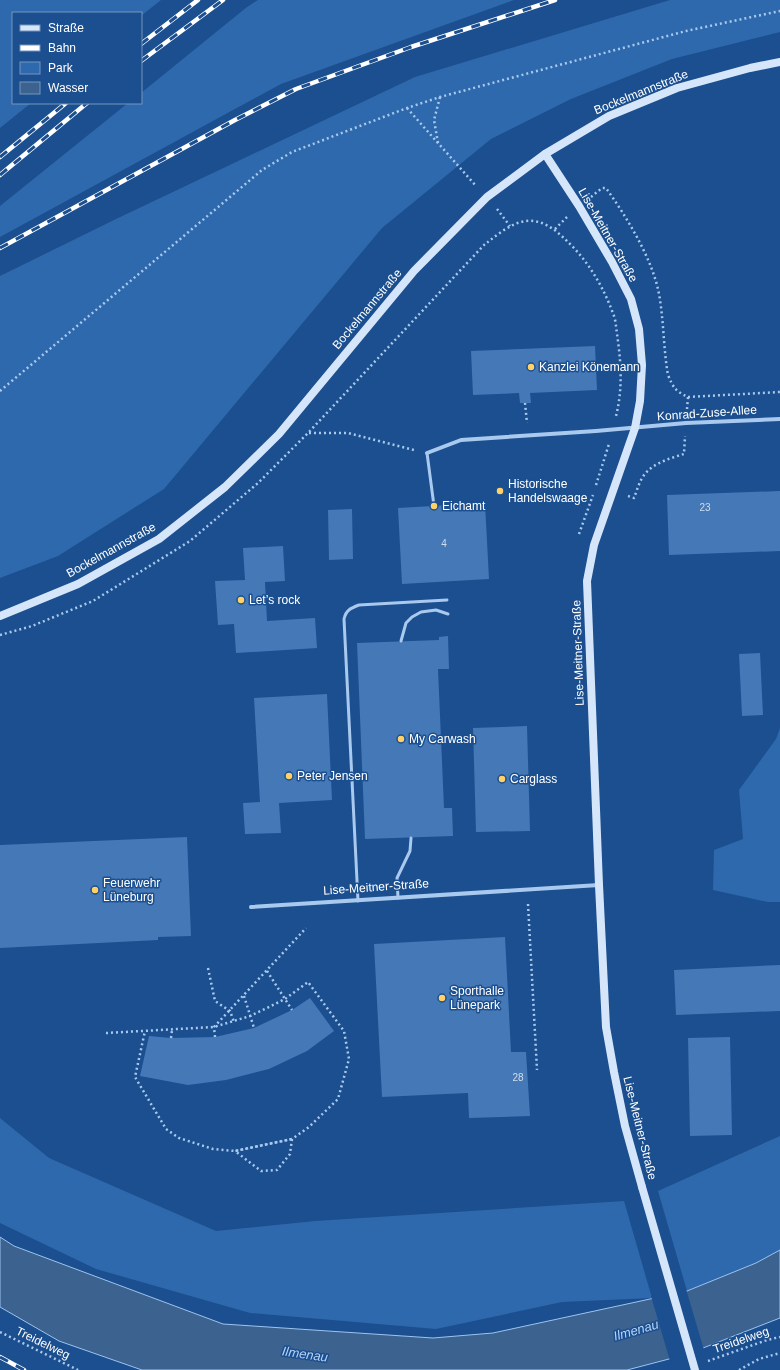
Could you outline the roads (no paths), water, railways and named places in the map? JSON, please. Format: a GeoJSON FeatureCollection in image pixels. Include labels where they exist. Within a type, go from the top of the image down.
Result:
{"type":"FeatureCollection","features":[{"type":"Feature","properties":{"kind":"main road","name":"Bockelmannstraße"},"geometry":{"type":"LineString","coordinates":[[0,616],[78,584],[159,539],[225,487],[279,434],[414,271],[487,198],[545,154],[609,116],[678,88],[750,68],[780,62]]}},
{"type":"Feature","properties":{"kind":"main road","name":"Lise-Meitner-Straße"},"geometry":{"type":"LineString","coordinates":[[545,154],[579,206],[612,262],[631,299],[639,329],[642,364],[640,401],[635,428],[594,545],[587,581],[606,1027],[626,1126],[695,1370]]}},
{"type":"Feature","properties":{"kind":"street","name":"Konrad-Zuse-Allee"},"geometry":{"type":"LineString","coordinates":[[635,428],[686,423],[780,419]]}},
{"type":"Feature","properties":{"kind":"street"},"geometry":{"type":"LineString","coordinates":[[427,453],[460,440],[635,428]]}},
{"type":"Feature","properties":{"kind":"street","name":"Lise-Meitner-Straße"},"geometry":{"type":"LineString","coordinates":[[251,907],[599,885]]}},
{"type":"Feature","properties":{"kind":"lane"},"geometry":{"type":"LineString","coordinates":[[427,453],[434,506]]}},
{"type":"Feature","properties":{"kind":"lane"},"geometry":{"type":"LineString","coordinates":[[358,901],[344,618],[346,613],[351,608],[359,605],[447,600]]}},
{"type":"Feature","properties":{"kind":"lane"},"geometry":{"type":"LineString","coordinates":[[401,641],[406,623],[412,617],[421,612],[436,610],[448,614]]}},
{"type":"Feature","properties":{"kind":"lane"},"geometry":{"type":"LineString","coordinates":[[398,898],[397,878],[410,851],[411,838]]}},
{"type":"Feature","properties":{"kind":"water","name":"Ilmenau"},"geometry":{"type":"Polygon","coordinates":[[[0,1237],[14,1246],[223,1324],[433,1338],[493,1333],[687,1291],[756,1263],[780,1250],[780,1318],[703,1348],[627,1370],[142,1370],[59,1341],[0,1307],[0,1237]]]}},
{"type":"Feature","properties":{"kind":"railway"},"geometry":{"type":"LineString","coordinates":[[142,43],[198,0]]}},
{"type":"Feature","properties":{"kind":"railway"},"geometry":{"type":"LineString","coordinates":[[142,60],[223,0]]}},
{"type":"Feature","properties":{"kind":"railway"},"geometry":{"type":"LineString","coordinates":[[0,248],[235,120],[296,89],[411,47],[555,0]]}},
{"type":"Feature","properties":{"kind":"railway"},"geometry":{"type":"LineString","coordinates":[[0,157],[65,104]]}},
{"type":"Feature","properties":{"kind":"railway"},"geometry":{"type":"LineString","coordinates":[[0,175],[86,104]]}},
{"type":"Feature","properties":{"kind":"railway"},"geometry":{"type":"LineString","coordinates":[[0,1357],[24,1370]]}},
{"type":"Feature","properties":{"kind":"place","name":"Kanzlei Könemann"},"geometry":{"type":"Point","coordinates":[531,367]}},
{"type":"Feature","properties":{"kind":"place","name":"Historische Handelswaage"},"geometry":{"type":"Point","coordinates":[500,491]}},
{"type":"Feature","properties":{"kind":"place","name":"Eichamt"},"geometry":{"type":"Point","coordinates":[434,506]}},
{"type":"Feature","properties":{"kind":"place","name":"Let’s rock"},"geometry":{"type":"Point","coordinates":[241,600]}},
{"type":"Feature","properties":{"kind":"place","name":"My Carwash"},"geometry":{"type":"Point","coordinates":[401,739]}},
{"type":"Feature","properties":{"kind":"place","name":"Peter Jensen"},"geometry":{"type":"Point","coordinates":[289,776]}},
{"type":"Feature","properties":{"kind":"place","name":"Carglass"},"geometry":{"type":"Point","coordinates":[502,779]}},
{"type":"Feature","properties":{"kind":"place","name":"Feuerwehr Lüneburg"},"geometry":{"type":"Point","coordinates":[95,890]}},
{"type":"Feature","properties":{"kind":"place","name":"Sporthalle Lünepark"},"geometry":{"type":"Point","coordinates":[442,998]}}]}
